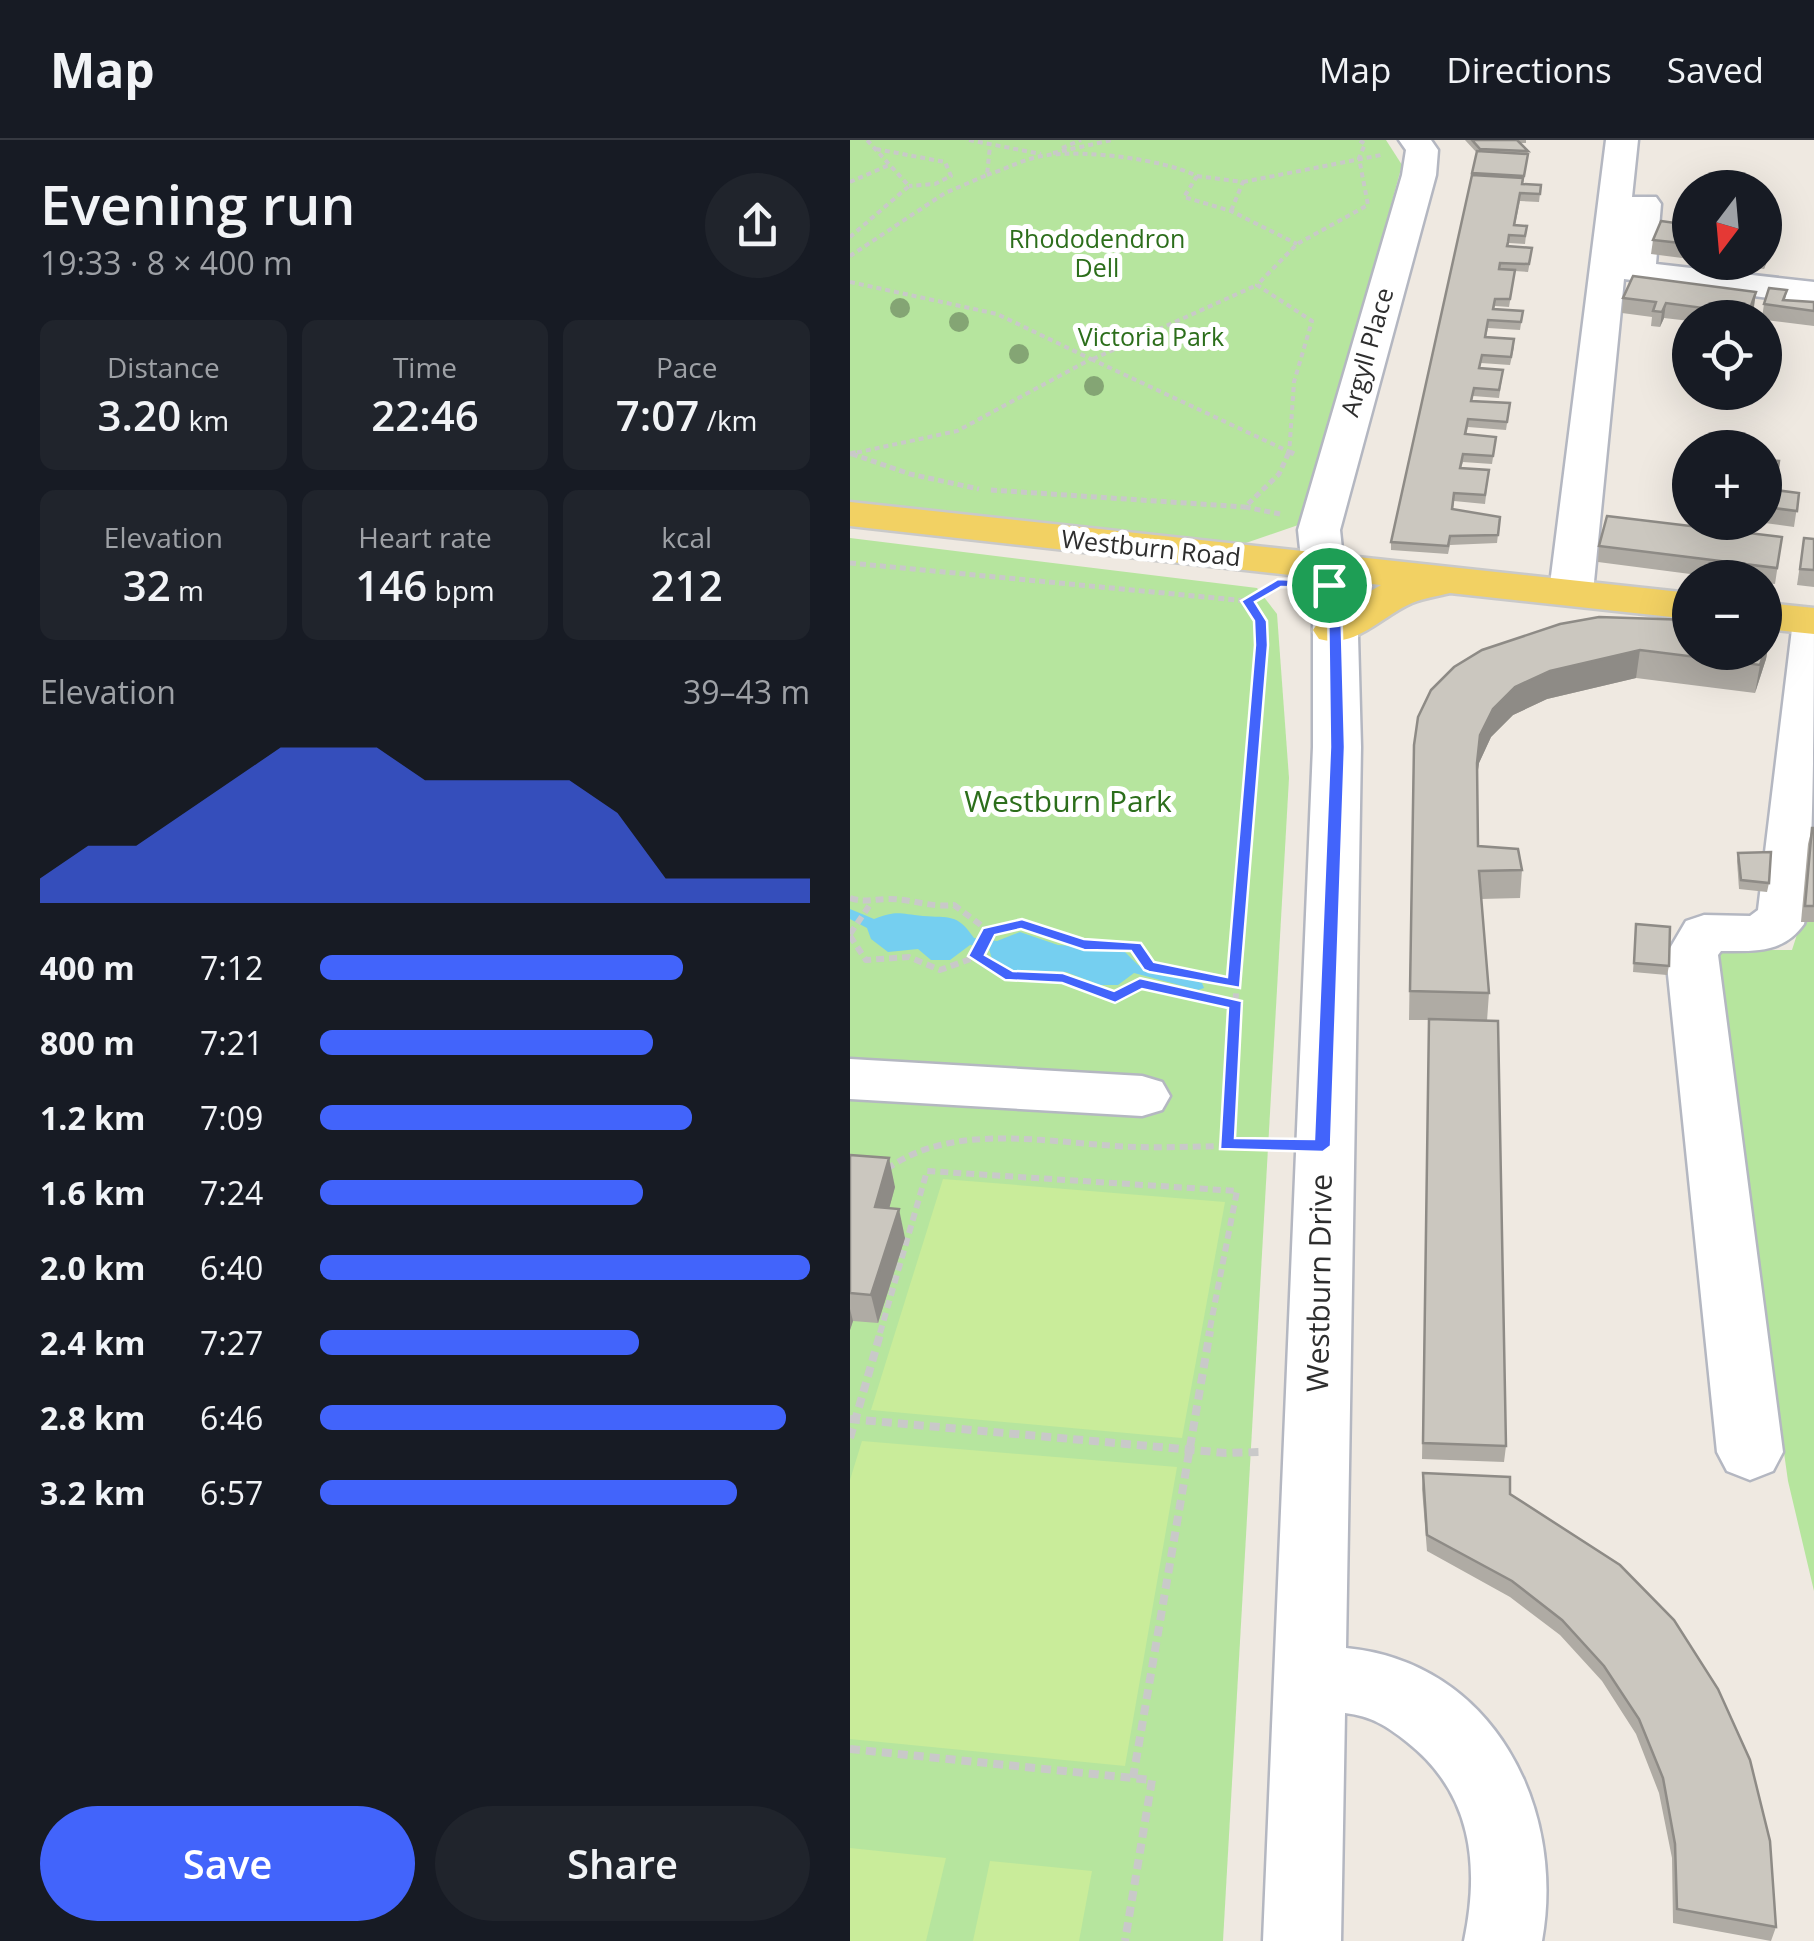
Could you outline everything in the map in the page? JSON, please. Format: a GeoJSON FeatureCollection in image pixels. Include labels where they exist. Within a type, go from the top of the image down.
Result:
{"type":"FeatureCollection","features":[{"type":"Feature","properties":{"kind":"main road","name":"Westburn Road"},"geometry":{"type":"LineString","coordinates":[[850,514],[1327,580],[1450,580],[1672,604]]}},
{"type":"Feature","properties":{"kind":"main road"},"geometry":{"type":"LineString","coordinates":[[1327,580],[1398,594],[1450,580]]}},
{"type":"Feature","properties":{"kind":"main road"},"geometry":{"type":"LineString","coordinates":[[1782,618],[1814,621]]}},
{"type":"Feature","properties":{"kind":"street","name":"Argyll Place"},"geometry":{"type":"LineString","coordinates":[[1327,580],[1337,456],[1418,176],[1422,150],[1415,140]]}},
{"type":"Feature","properties":{"kind":"street"},"geometry":{"type":"LineString","coordinates":[[1571,592],[1622,140]]}},
{"type":"Feature","properties":{"kind":"street"},"geometry":{"type":"LineString","coordinates":[[1652,140],[1637,272],[1814,294]]}},
{"type":"Feature","properties":{"kind":"street","name":"Westburn Drive"},"geometry":{"type":"LineString","coordinates":[[1302,1941],[1338,747],[1327,580]]}},
{"type":"Feature","properties":{"kind":"street"},"geometry":{"type":"LineString","coordinates":[[1750,1452],[1692,954],[1704,933],[1762,934],[1783,916],[1814,629]]}},
{"type":"Feature","properties":{"kind":"street"},"geometry":{"type":"LineString","coordinates":[[850,1079],[1142,1096]]}},
{"type":"Feature","properties":{"kind":"street"},"geometry":{"type":"LineString","coordinates":[[1310,1677],[1382,1685],[1451,1730],[1479,1767],[1501,1807],[1512,1859],[1503,1941]]}},
{"type":"Feature","properties":{"kind":"path"},"geometry":{"type":"LineString","coordinates":[[867,140],[909,186]]}},
{"type":"Feature","properties":{"kind":"path"},"geometry":{"type":"LineString","coordinates":[[969,140],[1047,154],[1145,160],[1176,166],[1198,176],[1243,182],[1359,158]]}},
{"type":"Feature","properties":{"kind":"path"},"geometry":{"type":"LineString","coordinates":[[850,256],[944,193],[1081,140]]}},
{"type":"Feature","properties":{"kind":"path"},"geometry":{"type":"LineString","coordinates":[[1047,154],[1112,140]]}},
{"type":"Feature","properties":{"kind":"path"},"geometry":{"type":"LineString","coordinates":[[850,454],[957,431],[1091,359],[1191,318],[1257,284],[1297,244],[1368,205],[1359,158],[1366,144],[1359,140]]}},
{"type":"Feature","properties":{"kind":"path"},"geometry":{"type":"LineString","coordinates":[[987,175],[990,146]]}},
{"type":"Feature","properties":{"kind":"path"},"geometry":{"type":"LineString","coordinates":[[850,236],[909,186],[934,184],[951,176],[945,162],[875,149]]}},
{"type":"Feature","properties":{"kind":"path"},"geometry":{"type":"LineString","coordinates":[[850,182],[889,165]]}},
{"type":"Feature","properties":{"kind":"path"},"geometry":{"type":"LineString","coordinates":[[1198,176],[1184,197],[1231,211],[1297,244]]}},
{"type":"Feature","properties":{"kind":"path"},"geometry":{"type":"LineString","coordinates":[[1231,211],[1243,182]]}},
{"type":"Feature","properties":{"kind":"path"},"geometry":{"type":"LineString","coordinates":[[850,282],[996,314],[1292,454],[1337,456]]}},
{"type":"Feature","properties":{"kind":"path"},"geometry":{"type":"LineString","coordinates":[[1244,507],[1278,478],[1292,454],[1294,382],[1312,321],[1257,284]]}},
{"type":"Feature","properties":{"kind":"path"},"geometry":{"type":"LineString","coordinates":[[850,454],[910,474],[982,490],[1244,507],[1308,520],[1300,538],[1327,580],[1278,583],[1248,601],[850,563]]}},
{"type":"Feature","properties":{"kind":"path"},"geometry":{"type":"LineString","coordinates":[[1226,1144],[1236,1005],[1234,984],[1262,645],[1260,621],[1248,601]]}},
{"type":"Feature","properties":{"kind":"path"},"geometry":{"type":"LineString","coordinates":[[850,898],[868,906],[893,899],[923,910],[954,906],[989,931],[1022,924],[1084,944],[1135,946],[1149,966],[1234,984]]}},
{"type":"Feature","properties":{"kind":"path"},"geometry":{"type":"LineString","coordinates":[[868,906],[850,935],[866,960],[909,957],[940,970],[976,956],[989,931]]}},
{"type":"Feature","properties":{"kind":"path"},"geometry":{"type":"LineString","coordinates":[[976,956],[1010,976],[1063,978],[1115,997],[1140,983],[1236,1005]]}},
{"type":"Feature","properties":{"kind":"path"},"geometry":{"type":"LineString","coordinates":[[879,1178],[896,1158],[923,1146],[1038,1140],[1129,1147],[1323,1146]]}},
{"type":"Feature","properties":{"kind":"path"},"geometry":{"type":"LineString","coordinates":[[850,1438],[927,1171],[1237,1190],[1132,1778]]}},
{"type":"Feature","properties":{"kind":"path"},"geometry":{"type":"LineString","coordinates":[[853,1419],[1188,1449],[1316,1452]]}},
{"type":"Feature","properties":{"kind":"path"},"geometry":{"type":"LineString","coordinates":[[850,1749],[1152,1780],[1125,1941]]}},
{"type":"Feature","properties":{"kind":"green space","name":"Victoria Park"},"geometry":{"type":"Polygon","coordinates":[[[850,140],[1386,140],[1402,165],[1304,523],[1240,545],[850,501],[850,140]]]}},
{"type":"Feature","properties":{"kind":"green space","name":"Westburn Park"},"geometry":{"type":"Polygon","coordinates":[[[850,538],[1257,588],[1277,614],[1289,778],[1223,1941],[850,1941],[850,538]]]}},
{"type":"Feature","properties":{"kind":"green space"},"geometry":{"type":"Polygon","coordinates":[[[1801,922],[1814,922],[1814,1591],[1788,1481],[1713,950],[1792,950],[1801,922]]]}},
{"type":"Feature","properties":{"kind":"green space"},"geometry":{"type":"Polygon","coordinates":[[[943,1179],[1225,1202],[1182,1438],[871,1410],[943,1179]]]}},
{"type":"Feature","properties":{"kind":"green space"},"geometry":{"type":"Polygon","coordinates":[[[862,1441],[1177,1467],[1125,1766],[850,1739],[850,1480],[862,1441]]]}},
{"type":"Feature","properties":{"kind":"green space"},"geometry":{"type":"Polygon","coordinates":[[[850,1848],[946,1858],[926,1941],[850,1941],[850,1848]]]}},
{"type":"Feature","properties":{"kind":"green space"},"geometry":{"type":"Polygon","coordinates":[[[990,1861],[1092,1871],[1079,1941],[973,1941],[990,1861]]]}},
{"type":"Feature","properties":{"kind":"water"},"geometry":{"type":"Polygon","coordinates":[[[850,909],[874,919],[898,913],[952,918],[974,938],[997,941],[1020,932],[1058,945],[1122,949],[1138,965],[1202,983],[1204,988],[1198,990],[1134,973],[1118,985],[1100,985],[1066,972],[1013,970],[992,959],[989,949],[970,945],[950,960],[931,960],[918,949],[888,952],[871,939],[867,928],[850,919],[850,909]]]}},
{"type":"Feature","properties":{"kind":"building"},"geometry":{"type":"Polygon","coordinates":[[[1472,140],[1517,140],[1528,151],[1480,149],[1472,140]]]}},
{"type":"Feature","properties":{"kind":"building"},"geometry":{"type":"Polygon","coordinates":[[[1477,151],[1528,154],[1524,176],[1472,173],[1477,151]]]}},
{"type":"Feature","properties":{"kind":"building"},"geometry":{"type":"Polygon","coordinates":[[[1472,175],[1523,178],[1522,184],[1541,185],[1540,194],[1520,193],[1514,225],[1527,226],[1525,236],[1509,235],[1507,246],[1532,248],[1529,264],[1500,263],[1499,269],[1515,270],[1510,299],[1495,299],[1493,309],[1523,311],[1521,322],[1488,320],[1485,337],[1514,339],[1511,357],[1482,355],[1479,368],[1503,370],[1499,390],[1474,388],[1471,401],[1510,403],[1507,422],[1468,419],[1465,434],[1496,437],[1493,456],[1463,454],[1460,468],[1489,470],[1485,495],[1454,493],[1452,509],[1500,517],[1498,535],[1450,536],[1448,546],[1391,542],[1472,175]]]}},
{"type":"Feature","properties":{"kind":"building"},"geometry":{"type":"Polygon","coordinates":[[[1661,221],[1672,223],[1672,242],[1653,240],[1661,221]]]}},
{"type":"Feature","properties":{"kind":"building"},"geometry":{"type":"Polygon","coordinates":[[[1633,276],[1756,292],[1753,300],[1672,300],[1662,312],[1653,311],[1656,302],[1623,298],[1633,276]]]}},
{"type":"Feature","properties":{"kind":"building"},"geometry":{"type":"Polygon","coordinates":[[[1769,288],[1787,290],[1783,300],[1814,302],[1814,311],[1782,307],[1782,300],[1765,300],[1769,288]]]}},
{"type":"Feature","properties":{"kind":"building"},"geometry":{"type":"Polygon","coordinates":[[[1782,491],[1799,493],[1797,511],[1782,509],[1782,491]]]}},
{"type":"Feature","properties":{"kind":"building"},"geometry":{"type":"Polygon","coordinates":[[[1607,516],[1672,524],[1672,540],[1782,540],[1778,560],[1712,560],[1599,546],[1607,516]]]}},
{"type":"Feature","properties":{"kind":"building"},"geometry":{"type":"Polygon","coordinates":[[[1804,538],[1814,539],[1814,570],[1800,569],[1804,538]]]}},
{"type":"Feature","properties":{"kind":"building"},"geometry":{"type":"Polygon","coordinates":[[[1599,617],[1672,619],[1672,654],[1640,650],[1550,671],[1515,687],[1493,709],[1480,735],[1478,846],[1518,849],[1522,870],[1479,871],[1489,993],[1410,991],[1414,745],[1418,717],[1431,690],[1454,667],[1482,650],[1560,624],[1599,617]]]}},
{"type":"Feature","properties":{"kind":"building"},"geometry":{"type":"Polygon","coordinates":[[[1812,828],[1814,906],[1805,906],[1812,828]]]}},
{"type":"Feature","properties":{"kind":"building"},"geometry":{"type":"Polygon","coordinates":[[[1771,852],[1769,883],[1741,880],[1738,853],[1771,852]]]}},
{"type":"Feature","properties":{"kind":"building"},"geometry":{"type":"Polygon","coordinates":[[[1636,924],[1670,927],[1669,966],[1634,963],[1636,924]]]}},
{"type":"Feature","properties":{"kind":"building"},"geometry":{"type":"Polygon","coordinates":[[[1429,1019],[1498,1021],[1506,1446],[1423,1443],[1429,1019]]]}},
{"type":"Feature","properties":{"kind":"building"},"geometry":{"type":"Polygon","coordinates":[[[850,1155],[889,1158],[875,1207],[899,1209],[871,1295],[850,1293],[850,1155]]]}},
{"type":"Feature","properties":{"kind":"building"},"geometry":{"type":"Polygon","coordinates":[[[1423,1473],[1510,1477],[1510,1494],[1620,1565],[1674,1620],[1718,1689],[1750,1760],[1770,1841],[1776,1927],[1677,1909],[1675,1844],[1663,1778],[1639,1719],[1604,1666],[1562,1620],[1512,1581],[1427,1535],[1423,1473]]]}},
{"type":"Feature","properties":{"kind":"route"},"geometry":{"type":"LineString","coordinates":[[1278,583],[1329,585],[1335,598],[1338,747],[1323,1146],[1226,1144],[1236,1005],[1140,983],[1115,997],[1063,978],[1010,976],[976,956],[989,931],[1022,924],[1084,944],[1135,946],[1149,966],[1234,984],[1262,645],[1260,621],[1248,601],[1278,583]]}},
{"type":"Feature","properties":{"kind":"park label","name":"Rhododendron Dell"},"geometry":{"type":"Point","coordinates":[1097,254]}}]}
